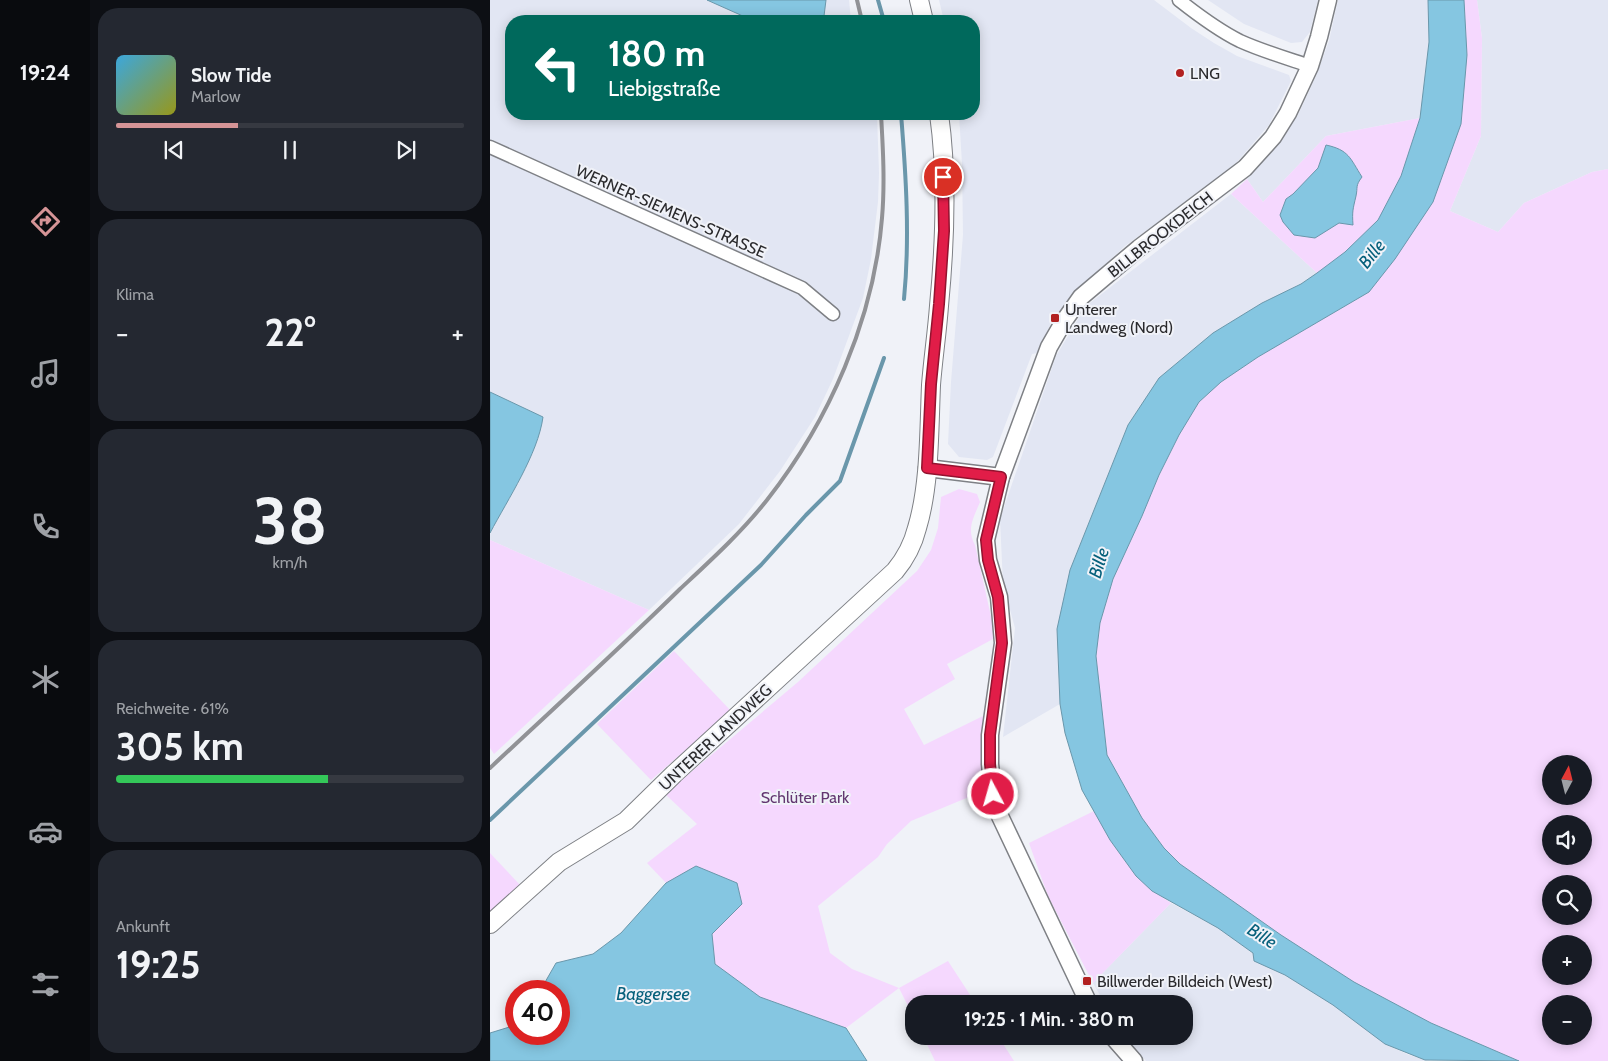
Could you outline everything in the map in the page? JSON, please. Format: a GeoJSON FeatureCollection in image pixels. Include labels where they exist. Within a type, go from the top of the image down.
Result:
{"type":"FeatureCollection","features":[{"type":"Feature","properties":{"kind":"main road"},"geometry":{"type":"LineString","coordinates":[[919,0],[923,15]]}},
{"type":"Feature","properties":{"kind":"main road","name":"UNTERER LANDWEG"},"geometry":{"type":"LineString","coordinates":[[490,924],[558,862],[626,821],[674,774],[894,571],[906,556],[918,528],[927,468],[931,384],[944,231],[939,120]]}},
{"type":"Feature","properties":{"kind":"street"},"geometry":{"type":"LineString","coordinates":[[1179,0],[1239,40],[1266,52],[1310,66]]}},
{"type":"Feature","properties":{"kind":"street","name":"BILLBROOKDEICH"},"geometry":{"type":"LineString","coordinates":[[1085,995],[998,812],[993,794],[990,735],[1002,643],[998,597],[988,560],[986,540],[1001,477],[1049,347],[1064,321],[1081,297],[1139,248],[1245,168],[1273,137],[1288,113],[1310,66],[1328,0]]}},
{"type":"Feature","properties":{"kind":"street","name":"WERNER-SIEMENS-STRASSE"},"geometry":{"type":"LineString","coordinates":[[490,147],[802,288],[833,314]]}},
{"type":"Feature","properties":{"kind":"street"},"geometry":{"type":"LineString","coordinates":[[927,468],[1001,477]]}},
{"type":"Feature","properties":{"kind":"street"},"geometry":{"type":"LineString","coordinates":[[1120,1045],[1134,1061]]}},
{"type":"Feature","properties":{"kind":"shaded area"},"geometry":{"type":"Polygon","coordinates":[[[490,0],[707,0],[741,15],[505,15],[505,120],[877,120],[878,202],[871,259],[863,298],[833,379],[815,417],[780,471],[739,524],[649,610],[490,540],[490,533],[528,461],[543,417],[490,392],[490,0]]]}},
{"type":"Feature","properties":{"kind":"shaded area"},"geometry":{"type":"Polygon","coordinates":[[[826,0],[849,0],[850,15],[824,15],[826,0]]]}},
{"type":"Feature","properties":{"kind":"shaded area"},"geometry":{"type":"Polygon","coordinates":[[[939,0],[1154,0],[1214,43],[1237,56],[1289,75],[1291,81],[1269,125],[1231,169],[1125,246],[1075,293],[1052,321],[1037,353],[1032,354],[993,457],[987,460],[959,457],[948,444],[963,235],[959,120],[980,120],[980,15],[943,15],[939,0]]]}},
{"type":"Feature","properties":{"kind":"shaded area"},"geometry":{"type":"Polygon","coordinates":[[[1208,0],[1318,0],[1310,32],[1302,42],[1291,43],[1244,24],[1208,0]]]}},
{"type":"Feature","properties":{"kind":"shaded area"},"geometry":{"type":"Polygon","coordinates":[[[1338,0],[1428,0],[1429,42],[1420,118],[1326,136],[1263,202],[1247,179],[1277,145],[1298,115],[1316,76],[1329,41],[1338,0]]]}},
{"type":"Feature","properties":{"kind":"shaded area"},"geometry":{"type":"Polygon","coordinates":[[[1477,0],[1608,0],[1608,169],[1592,172],[1524,203],[1498,232],[1450,211],[1481,136],[1482,38],[1477,0]]]}},
{"type":"Feature","properties":{"kind":"shaded area"},"geometry":{"type":"Polygon","coordinates":[[[1231,194],[1317,273],[1301,284],[1262,303],[1213,333],[1159,378],[1128,425],[1070,570],[1058,664],[1060,704],[1003,737],[1015,628],[1003,584],[1000,519],[1056,356],[1086,306],[1231,194]]]}},
{"type":"Feature","properties":{"kind":"shaded area"},"geometry":{"type":"Polygon","coordinates":[[[1171,903],[1218,928],[1253,953],[1254,961],[1285,975],[1333,1005],[1385,1044],[1409,1055],[1430,1061],[1146,1061],[1132,1045],[1193,1045],[1193,995],[1100,995],[1093,983],[1171,903]]]}},
{"type":"Feature","properties":{"kind":"green space"},"geometry":{"type":"Polygon","coordinates":[[[1464,0],[1477,0],[1482,38],[1481,136],[1450,211],[1498,232],[1524,203],[1592,172],[1608,169],[1608,1061],[1519,1061],[1431,1023],[1354,982],[1281,935],[1180,864],[1164,848],[1142,818],[1107,755],[1096,656],[1100,623],[1113,579],[1159,475],[1179,435],[1199,402],[1221,382],[1258,357],[1369,292],[1467,56],[1464,0]]]}},
{"type":"Feature","properties":{"kind":"green space"},"geometry":{"type":"Polygon","coordinates":[[[1420,118],[1401,176],[1378,221],[1345,252],[1317,273],[1231,194],[1247,179],[1263,202],[1326,136],[1420,118]]]}},
{"type":"Feature","properties":{"kind":"green space","name":"Schlüter Park"},"geometry":{"type":"Polygon","coordinates":[[[959,489],[977,494],[980,502],[973,518],[971,534],[992,621],[993,639],[947,664],[955,679],[904,709],[924,745],[983,716],[981,792],[911,821],[887,844],[878,857],[818,906],[830,953],[852,969],[899,988],[846,1028],[760,997],[715,964],[712,934],[742,904],[696,866],[666,883],[647,863],[697,824],[665,794],[798,682],[917,571],[931,550],[938,528],[941,497],[959,489]]]}},
{"type":"Feature","properties":{"kind":"green space"},"geometry":{"type":"Polygon","coordinates":[[[490,540],[649,610],[494,754],[490,748],[490,540]]]}},
{"type":"Feature","properties":{"kind":"green space"},"geometry":{"type":"Polygon","coordinates":[[[674,651],[731,711],[651,780],[597,724],[674,651]]]}},
{"type":"Feature","properties":{"kind":"green space"},"geometry":{"type":"Polygon","coordinates":[[[1094,811],[1109,838],[1135,873],[1171,903],[1093,983],[1048,896],[1029,843],[1094,811]]]}},
{"type":"Feature","properties":{"kind":"green space"},"geometry":{"type":"Polygon","coordinates":[[[490,853],[521,886],[490,914],[490,853]]]}},
{"type":"Feature","properties":{"kind":"green space"},"geometry":{"type":"Polygon","coordinates":[[[948,961],[970,995],[905,995],[905,1000],[899,988],[948,961]]]}},
{"type":"Feature","properties":{"kind":"green space"},"geometry":{"type":"Polygon","coordinates":[[[927,1045],[1004,1045],[1014,1061],[935,1061],[927,1045]]]}},
{"type":"Feature","properties":{"kind":"water"},"geometry":{"type":"Polygon","coordinates":[[[707,0],[826,0],[824,15],[741,15],[707,0]]]}},
{"type":"Feature","properties":{"kind":"water","name":"Bille"},"geometry":{"type":"Polygon","coordinates":[[[1428,0],[1464,0],[1467,55],[1461,124],[1433,202],[1395,259],[1369,292],[1258,357],[1221,382],[1199,402],[1179,435],[1159,475],[1113,579],[1100,623],[1096,656],[1107,755],[1142,818],[1164,848],[1180,864],[1281,935],[1354,982],[1431,1023],[1519,1061],[1425,1060],[1385,1044],[1333,1005],[1285,975],[1254,961],[1253,953],[1218,928],[1152,891],[1136,876],[1110,840],[1082,790],[1065,733],[1060,704],[1057,629],[1070,570],[1128,425],[1159,378],[1213,333],[1262,303],[1301,284],[1345,252],[1378,220],[1401,176],[1420,118],[1429,42],[1428,0]]]}},
{"type":"Feature","properties":{"kind":"water"},"geometry":{"type":"Polygon","coordinates":[[[1326,145],[1344,152],[1362,177],[1357,186],[1353,210],[1353,225],[1339,223],[1315,238],[1294,235],[1283,222],[1280,215],[1286,199],[1318,168],[1326,145]]]}},
{"type":"Feature","properties":{"kind":"water"},"geometry":{"type":"Polygon","coordinates":[[[490,392],[543,417],[529,461],[490,533],[490,392]]]}},
{"type":"Feature","properties":{"kind":"water","name":"Baggersee"},"geometry":{"type":"Polygon","coordinates":[[[696,866],[737,883],[742,904],[712,934],[715,964],[760,997],[846,1028],[867,1061],[490,1061],[490,1033],[505,1028],[505,1045],[570,1045],[570,980],[546,980],[556,963],[593,954],[621,933],[666,883],[696,866]]]}},
{"type":"Feature","properties":{"kind":"waterway"},"geometry":{"type":"LineString","coordinates":[[878,0],[882,15]]}},
{"type":"Feature","properties":{"kind":"waterway"},"geometry":{"type":"LineString","coordinates":[[901,120],[907,230],[904,299]]}},
{"type":"Feature","properties":{"kind":"waterway"},"geometry":{"type":"LineString","coordinates":[[490,820],[761,565],[840,481],[884,358]]}},
{"type":"Feature","properties":{"kind":"railway"},"geometry":{"type":"LineString","coordinates":[[857,0],[861,15]]}},
{"type":"Feature","properties":{"kind":"railway"},"geometry":{"type":"LineString","coordinates":[[490,768],[736,535],[767,500],[810,437],[829,403],[845,367],[869,294],[877,256],[883,205],[881,120]]}},
{"type":"Feature","properties":{"kind":"place","name":"LNG"},"geometry":{"type":"Point","coordinates":[1180,73]}},
{"type":"Feature","properties":{"kind":"place","name":"Unterer Landweg (Nord)"},"geometry":{"type":"Point","coordinates":[1055,318]}},
{"type":"Feature","properties":{"kind":"place","name":"Billwerder Billdeich (West)"},"geometry":{"type":"Point","coordinates":[1087,981]}},
{"type":"Feature","properties":{"kind":"route"},"geometry":{"type":"LineString","coordinates":[[943,177],[944,231],[931,384],[927,468],[1001,477],[986,540],[986,551],[998,597],[1002,643],[990,735],[993,794]]}}]}
